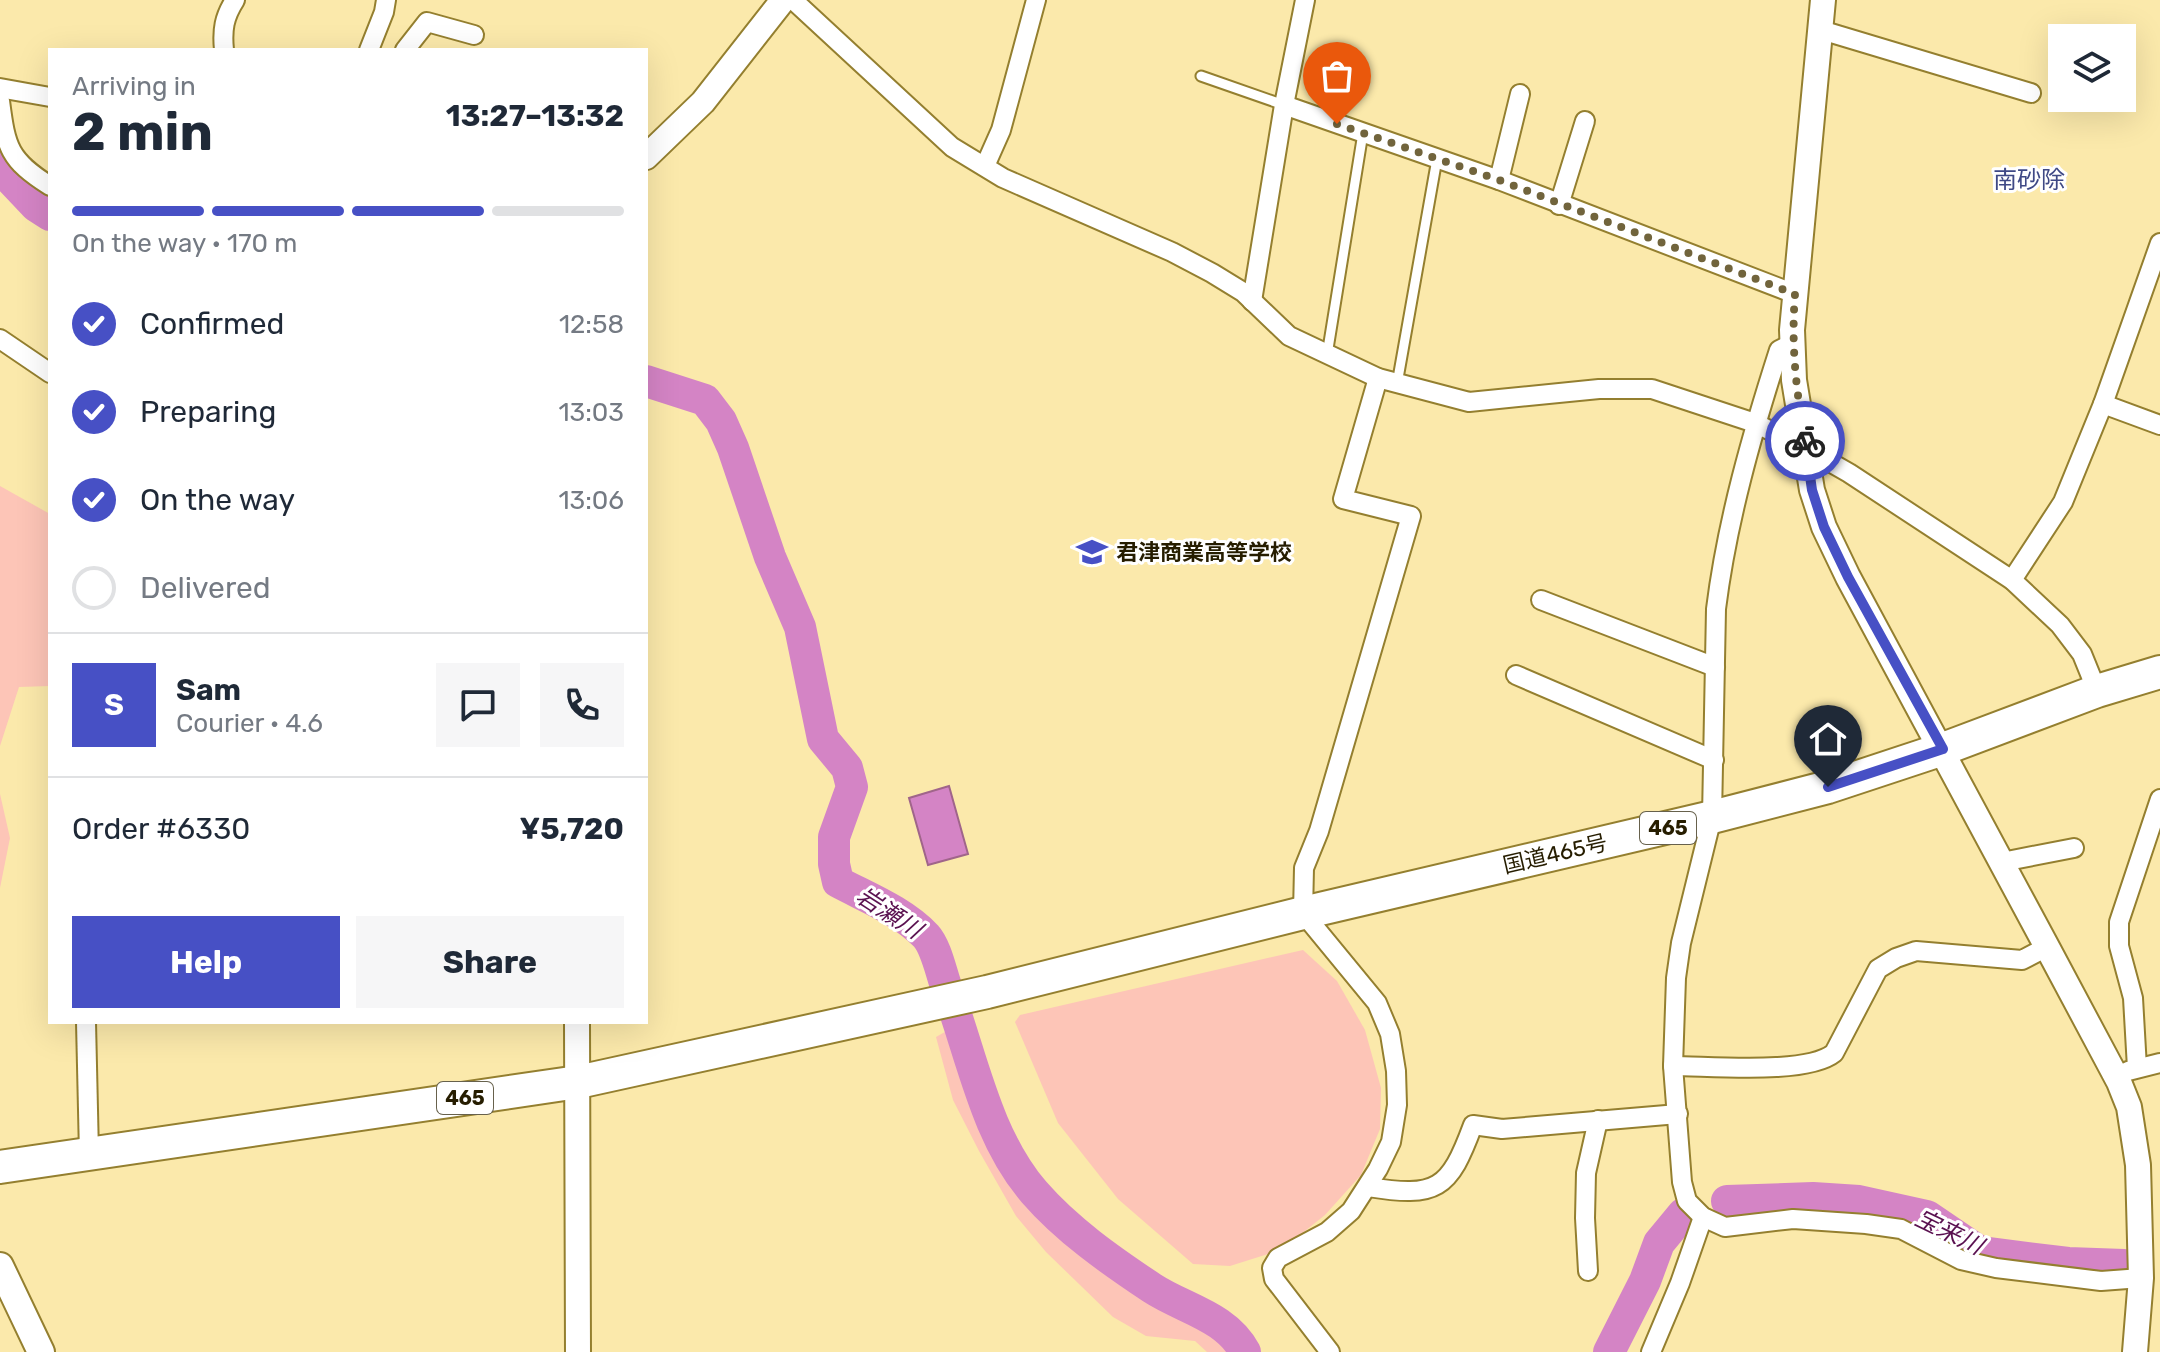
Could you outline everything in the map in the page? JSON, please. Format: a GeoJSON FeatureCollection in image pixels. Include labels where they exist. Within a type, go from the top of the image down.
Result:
{"type":"FeatureCollection","features":[{"type":"Feature","properties":{"kind":"highway","name":"国道465号"},"geometry":{"type":"LineString","coordinates":[[578,1082],[987,992],[1828,787],[1943,749],[2097,691],[2160,672]]}},
{"type":"Feature","properties":{"kind":"highway","name":"465"},"geometry":{"type":"LineString","coordinates":[[0,1167],[578,1082]]}},
{"type":"Feature","properties":{"kind":"main road"},"geometry":{"type":"LineString","coordinates":[[0,1266],[41,1352]]}},
{"type":"Feature","properties":{"kind":"street"},"geometry":{"type":"LineString","coordinates":[[224,48],[222,32],[227,13],[235,0]]}},
{"type":"Feature","properties":{"kind":"street"},"geometry":{"type":"LineString","coordinates":[[374,48],[386,0]]}},
{"type":"Feature","properties":{"kind":"street"},"geometry":{"type":"LineString","coordinates":[[648,155],[703,102],[783,0]]}},
{"type":"Feature","properties":{"kind":"street"},"geometry":{"type":"LineString","coordinates":[[793,0],[952,147],[1003,178],[1212,273],[1252,301],[1289,336],[1378,378],[1469,402],[1599,389],[1652,389],[1755,423],[1807,449],[2012,580],[2060,625],[2082,654],[2097,691]]}},
{"type":"Feature","properties":{"kind":"street"},"geometry":{"type":"LineString","coordinates":[[985,166],[1001,130],[1036,0]]}},
{"type":"Feature","properties":{"kind":"street"},"geometry":{"type":"LineString","coordinates":[[1252,301],[1284,105],[1305,0]]}},
{"type":"Feature","properties":{"kind":"street"},"geometry":{"type":"LineString","coordinates":[[1823,0],[1793,343],[1794,380],[1812,490],[1824,527],[1848,577],[2047,947],[2126,1071]]}},
{"type":"Feature","properties":{"kind":"street"},"geometry":{"type":"LineString","coordinates":[[407,48],[427,22],[474,35]]}},
{"type":"Feature","properties":{"kind":"street"},"geometry":{"type":"LineString","coordinates":[[1821,30],[2031,93]]}},
{"type":"Feature","properties":{"kind":"street"},"geometry":{"type":"LineString","coordinates":[[0,88],[48,97]]}},
{"type":"Feature","properties":{"kind":"street"},"geometry":{"type":"LineString","coordinates":[[1499,180],[1520,94]]}},
{"type":"Feature","properties":{"kind":"street"},"geometry":{"type":"LineString","coordinates":[[0,101],[3,129],[11,153],[27,172],[48,185]]}},
{"type":"Feature","properties":{"kind":"street"},"geometry":{"type":"LineString","coordinates":[[1284,105],[1499,180],[1795,294]]}},
{"type":"Feature","properties":{"kind":"street"},"geometry":{"type":"LineString","coordinates":[[1559,205],[1585,121]]}},
{"type":"Feature","properties":{"kind":"street"},"geometry":{"type":"LineString","coordinates":[[2012,580],[2063,502],[2103,404],[2160,243]]}},
{"type":"Feature","properties":{"kind":"street"},"geometry":{"type":"LineString","coordinates":[[0,339],[48,372]]}},
{"type":"Feature","properties":{"kind":"street"},"geometry":{"type":"LineString","coordinates":[[1793,343],[1779,350],[1755,423],[1720,576],[1716,609],[1712,817],[1676,978],[1673,1066],[1682,1182],[1687,1201],[1703,1217],[1725,1227],[1793,1219],[1901,1229],[1961,1260],[1996,1268],[2101,1281],[2151,1280]]}},
{"type":"Feature","properties":{"kind":"street"},"geometry":{"type":"LineString","coordinates":[[1330,1352],[1274,1279],[1272,1268],[1278,1258],[1327,1232],[1351,1211],[1368,1187],[1391,1142],[1397,1105],[1390,1034],[1377,1003],[1303,913],[1304,868],[1319,831],[1411,516],[1343,499],[1378,378]]}},
{"type":"Feature","properties":{"kind":"street"},"geometry":{"type":"LineString","coordinates":[[2103,404],[2160,425]]}},
{"type":"Feature","properties":{"kind":"street"},"geometry":{"type":"LineString","coordinates":[[1541,600],[1715,667]]}},
{"type":"Feature","properties":{"kind":"street"},"geometry":{"type":"LineString","coordinates":[[1516,675],[1714,760]]}},
{"type":"Feature","properties":{"kind":"street"},"geometry":{"type":"LineString","coordinates":[[2135,1352],[2151,1280],[2126,1071],[2133,998],[2119,946],[2119,922],[2160,799]]}},
{"type":"Feature","properties":{"kind":"street"},"geometry":{"type":"LineString","coordinates":[[2002,862],[2074,848]]}},
{"type":"Feature","properties":{"kind":"street"},"geometry":{"type":"LineString","coordinates":[[1673,1066],[1785,1066],[1825,1060],[1834,1053],[1878,969],[1896,958],[1916,951],[2022,960],[2047,947]]}},
{"type":"Feature","properties":{"kind":"street"},"geometry":{"type":"LineString","coordinates":[[86,1024],[89,1154]]}},
{"type":"Feature","properties":{"kind":"street"},"geometry":{"type":"LineString","coordinates":[[577,1024],[578,1352]]}},
{"type":"Feature","properties":{"kind":"street"},"geometry":{"type":"LineString","coordinates":[[2126,1071],[2160,1063]]}},
{"type":"Feature","properties":{"kind":"street"},"geometry":{"type":"LineString","coordinates":[[1368,1187],[1411,1193],[1425,1191],[1443,1182],[1456,1167],[1473,1125],[1502,1129],[1678,1114]]}},
{"type":"Feature","properties":{"kind":"street"},"geometry":{"type":"LineString","coordinates":[[1588,1271],[1586,1173],[1598,1120]]}},
{"type":"Feature","properties":{"kind":"street"},"geometry":{"type":"LineString","coordinates":[[1651,1352],[1703,1217]]}},
{"type":"Feature","properties":{"kind":"lane"},"geometry":{"type":"LineString","coordinates":[[1201,76],[1284,105]]}},
{"type":"Feature","properties":{"kind":"lane"},"geometry":{"type":"LineString","coordinates":[[1327,355],[1363,133]]}},
{"type":"Feature","properties":{"kind":"lane"},"geometry":{"type":"LineString","coordinates":[[1397,384],[1437,159]]}},
{"type":"Feature","properties":{"kind":"shaded area"},"geometry":{"type":"Polygon","coordinates":[[[0,486],[48,513],[48,686],[19,687],[0,746],[0,486]]]}},
{"type":"Feature","properties":{"kind":"shaded area"},"geometry":{"type":"Polygon","coordinates":[[[949,786],[968,854],[928,865],[909,798],[949,786]]]}},
{"type":"Feature","properties":{"kind":"shaded area"},"geometry":{"type":"Polygon","coordinates":[[[0,794],[10,838],[0,888],[0,794]]]}},
{"type":"Feature","properties":{"kind":"shaded area"},"geometry":{"type":"Polygon","coordinates":[[[1303,950],[1337,981],[1365,1030],[1381,1088],[1380,1129],[1361,1175],[1325,1215],[1281,1250],[1230,1266],[1193,1264],[1118,1199],[1058,1123],[1015,1022],[1020,1015],[1303,950]]]}},
{"type":"Feature","properties":{"kind":"shaded area"},"geometry":{"type":"Polygon","coordinates":[[[950,1029],[963,1039],[1005,1123],[1019,1159],[1057,1214],[1090,1242],[1117,1271],[1169,1303],[1210,1316],[1247,1342],[1254,1352],[1207,1352],[1195,1341],[1146,1336],[1113,1317],[1046,1252],[1016,1216],[953,1100],[936,1037],[950,1029]]]}},
{"type":"Feature","properties":{"kind":"waterway","name":"岩瀬川"},"geometry":{"type":"LineString","coordinates":[[0,168],[36,206],[48,214]]}},
{"type":"Feature","properties":{"kind":"waterway","name":"岩瀬川"},"geometry":{"type":"LineString","coordinates":[[648,382],[705,400],[721,421],[733,448],[770,557],[800,627],[823,739],[847,768],[852,787],[834,837],[838,882],[896,912],[930,941],[991,1120],[1017,1170],[1034,1192],[1060,1219],[1105,1255],[1152,1288],[1216,1321],[1245,1352]]}},
{"type":"Feature","properties":{"kind":"waterway","name":"宝来川"},"geometry":{"type":"LineString","coordinates":[[1727,1201],[1813,1198],[1859,1201],[1927,1216],[1980,1252],[2068,1263],[2124,1265]]}},
{"type":"Feature","properties":{"kind":"waterway","name":"宝来川"},"geometry":{"type":"LineString","coordinates":[[1609,1352],[1645,1281],[1659,1243],[1683,1214]]}},
{"type":"Feature","properties":{"kind":"way so far"},"geometry":{"type":"LineString","coordinates":[[1337,124],[1499,180],[1795,294],[1792,330],[1794,380],[1805,441]]}},
{"type":"Feature","properties":{"kind":"place","name":"君津商業高等学校"},"geometry":{"type":"Point","coordinates":[1092,552]}},
{"type":"Feature","properties":{"kind":"district","name":"南砂除"},"geometry":{"type":"Point","coordinates":[2029,180]}},
{"type":"Feature","properties":{"kind":"route"},"geometry":{"type":"LineString","coordinates":[[1805,441],[1812,490],[1824,527],[1848,577],[1943,749],[1828,787]]}}]}
